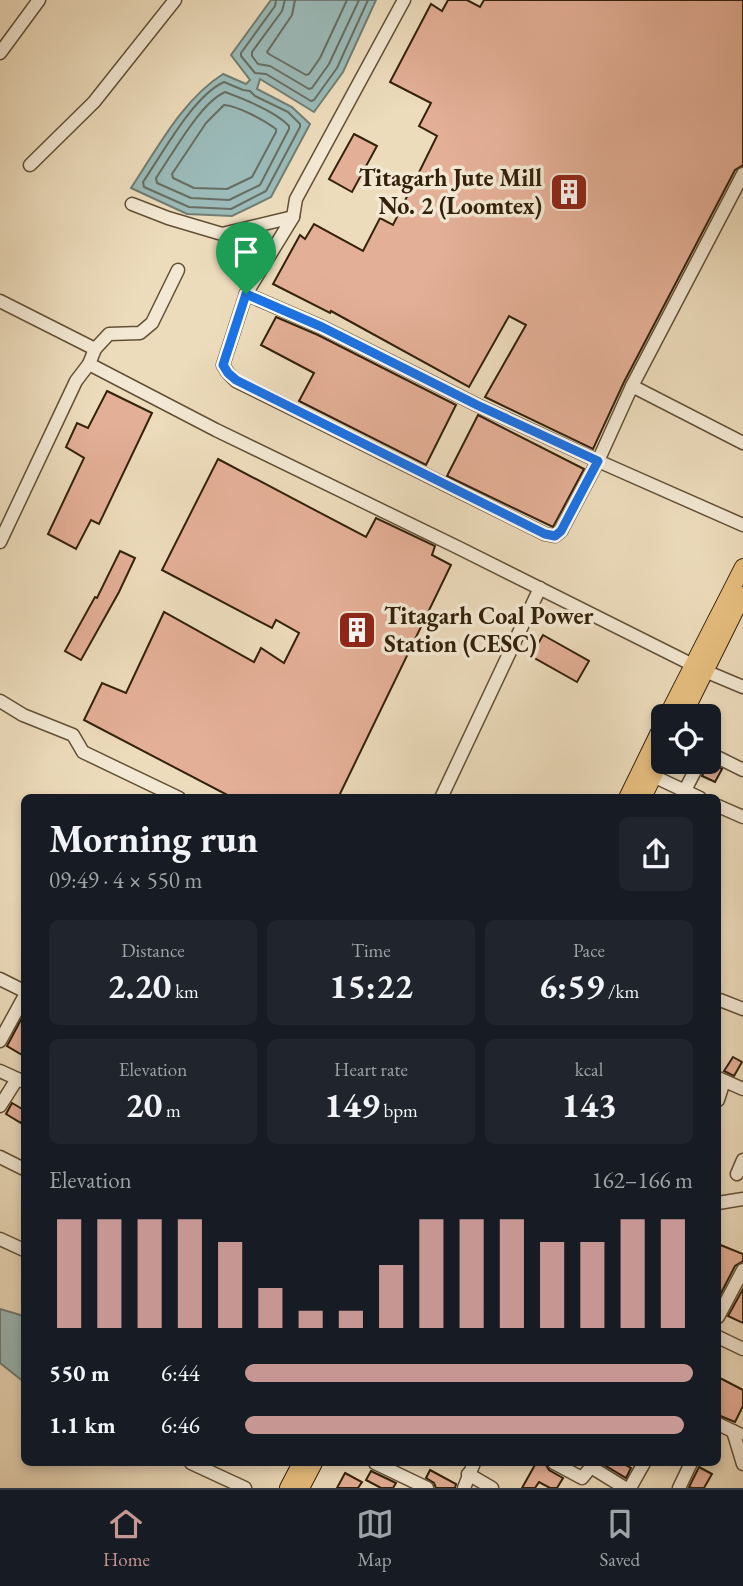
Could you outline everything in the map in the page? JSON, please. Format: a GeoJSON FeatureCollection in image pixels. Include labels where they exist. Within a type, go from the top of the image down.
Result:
{"type":"FeatureCollection","features":[{"type":"Feature","properties":{"kind":"main road"},"geometry":{"type":"LineString","coordinates":[[687,704],[699,668],[743,567]]}},
{"type":"Feature","properties":{"kind":"main road"},"geometry":{"type":"LineString","coordinates":[[675,704],[741,604]]}},
{"type":"Feature","properties":{"kind":"main road"},"geometry":{"type":"LineString","coordinates":[[629,794],[651,749]]}},
{"type":"Feature","properties":{"kind":"main road"},"geometry":{"type":"LineString","coordinates":[[645,794],[653,776]]}},
{"type":"Feature","properties":{"kind":"main road"},"geometry":{"type":"LineString","coordinates":[[295,1487],[300,1466]]}},
{"type":"Feature","properties":{"kind":"main road"},"geometry":{"type":"LineString","coordinates":[[295,1487],[312,1466]]}},
{"type":"Feature","properties":{"kind":"street"},"geometry":{"type":"LineString","coordinates":[[0,54],[39,0]]}},
{"type":"Feature","properties":{"kind":"street"},"geometry":{"type":"LineString","coordinates":[[30,165],[94,102],[175,0]]}},
{"type":"Feature","properties":{"kind":"street"},"geometry":{"type":"LineString","coordinates":[[404,0],[296,199],[293,217],[246,294],[223,365],[236,380],[545,534],[555,536],[561,531],[598,461],[632,386],[743,174]]}},
{"type":"Feature","properties":{"kind":"street"},"geometry":{"type":"LineString","coordinates":[[132,204],[167,218],[222,234],[293,217]]}},
{"type":"Feature","properties":{"kind":"street"},"geometry":{"type":"LineString","coordinates":[[0,542],[76,381],[89,364],[95,349],[109,334],[140,332],[152,323],[178,270]]}},
{"type":"Feature","properties":{"kind":"street"},"geometry":{"type":"LineString","coordinates":[[246,294],[322,327],[477,405],[743,526]]}},
{"type":"Feature","properties":{"kind":"street"},"geometry":{"type":"LineString","coordinates":[[0,301],[95,349]]}},
{"type":"Feature","properties":{"kind":"street"},"geometry":{"type":"LineString","coordinates":[[89,364],[216,430],[699,668],[743,687]]}},
{"type":"Feature","properties":{"kind":"street"},"geometry":{"type":"LineString","coordinates":[[632,386],[743,443]]}},
{"type":"Feature","properties":{"kind":"street"},"geometry":{"type":"LineString","coordinates":[[443,794],[540,588]]}},
{"type":"Feature","properties":{"kind":"street"},"geometry":{"type":"LineString","coordinates":[[0,701],[23,715],[73,736],[83,752],[171,794]]}},
{"type":"Feature","properties":{"kind":"street"},"geometry":{"type":"LineString","coordinates":[[721,759],[743,771]]}},
{"type":"Feature","properties":{"kind":"street"},"geometry":{"type":"LineString","coordinates":[[653,776],[683,794],[693,774]]}},
{"type":"Feature","properties":{"kind":"street"},"geometry":{"type":"LineString","coordinates":[[721,807],[743,817]]}},
{"type":"Feature","properties":{"kind":"street"},"geometry":{"type":"LineString","coordinates":[[0,979],[21,990]]}},
{"type":"Feature","properties":{"kind":"street"},"geometry":{"type":"LineString","coordinates":[[721,1000],[743,1009]]}},
{"type":"Feature","properties":{"kind":"street"},"geometry":{"type":"LineString","coordinates":[[0,1041],[21,1002]]}},
{"type":"Feature","properties":{"kind":"street"},"geometry":{"type":"LineString","coordinates":[[0,1071],[21,1080],[0,1106]]}},
{"type":"Feature","properties":{"kind":"street"},"geometry":{"type":"LineString","coordinates":[[721,1079],[743,1089]]}},
{"type":"Feature","properties":{"kind":"street"},"geometry":{"type":"LineString","coordinates":[[0,1157],[21,1168]]}},
{"type":"Feature","properties":{"kind":"street"},"geometry":{"type":"LineString","coordinates":[[737,1174],[743,1160]]}},
{"type":"Feature","properties":{"kind":"street"},"geometry":{"type":"LineString","coordinates":[[721,1203],[743,1199]]}},
{"type":"Feature","properties":{"kind":"street"},"geometry":{"type":"LineString","coordinates":[[0,1239],[21,1249]]}},
{"type":"Feature","properties":{"kind":"street"},"geometry":{"type":"LineString","coordinates":[[721,1311],[743,1270]]}},
{"type":"Feature","properties":{"kind":"street"},"geometry":{"type":"LineString","coordinates":[[721,1338],[743,1349]]}},
{"type":"Feature","properties":{"kind":"street"},"geometry":{"type":"LineString","coordinates":[[721,1425],[738,1433],[743,1464]]}},
{"type":"Feature","properties":{"kind":"street"},"geometry":{"type":"LineString","coordinates":[[197,1466],[245,1488]]}},
{"type":"Feature","properties":{"kind":"street"},"geometry":{"type":"LineString","coordinates":[[381,1466],[419,1486]]}},
{"type":"Feature","properties":{"kind":"street"},"geometry":{"type":"LineString","coordinates":[[560,1466],[582,1478],[591,1467],[627,1488],[642,1466]]}},
{"type":"Feature","properties":{"kind":"street"},"geometry":{"type":"LineString","coordinates":[[679,1488],[690,1466]]}},
{"type":"Feature","properties":{"kind":"street"},"geometry":{"type":"LineString","coordinates":[[464,1488],[471,1469],[492,1488]]}},
{"type":"Feature","properties":{"kind":"water"},"geometry":{"type":"Polygon","coordinates":[[[271,0],[376,0],[343,72],[314,112],[260,79],[257,89],[292,107],[310,124],[271,197],[232,216],[187,214],[131,188],[171,126],[208,85],[223,74],[246,84],[250,80],[231,55],[271,0]]]}},
{"type":"Feature","properties":{"kind":"water"},"geometry":{"type":"Polygon","coordinates":[[[0,1309],[21,1315],[21,1380],[0,1363],[0,1309]]]}},
{"type":"Feature","properties":{"kind":"building","name":"Titagarh Jute Mill No. 2 (Loomtex)"},"geometry":{"type":"Polygon","coordinates":[[[448,0],[467,0],[480,7],[484,0],[743,0],[743,165],[735,170],[624,382],[593,449],[485,397],[526,325],[509,316],[469,387],[331,311],[330,313],[273,284],[300,235],[305,239],[314,224],[363,251],[380,218],[393,225],[437,136],[419,126],[431,103],[390,82],[431,4],[442,11],[448,0]]]}},
{"type":"Feature","properties":{"kind":"building"},"geometry":{"type":"Polygon","coordinates":[[[354,134],[377,146],[352,192],[329,179],[354,134]]]}},
{"type":"Feature","properties":{"kind":"building"},"geometry":{"type":"Polygon","coordinates":[[[276,317],[318,335],[456,405],[426,465],[299,401],[314,373],[261,345],[276,317]]]}},
{"type":"Feature","properties":{"kind":"building"},"geometry":{"type":"Polygon","coordinates":[[[107,391],[152,413],[99,524],[91,520],[76,549],[48,534],[84,458],[66,447],[77,423],[88,428],[107,391]]]}},
{"type":"Feature","properties":{"kind":"building"},"geometry":{"type":"Polygon","coordinates":[[[478,415],[584,469],[553,527],[447,476],[478,415]]]}},
{"type":"Feature","properties":{"kind":"building","name":"Titagarh Coal Power Station (CESC)"},"geometry":{"type":"Polygon","coordinates":[[[218,459],[366,537],[376,518],[435,546],[432,555],[451,565],[340,794],[225,794],[84,720],[102,683],[126,693],[164,612],[254,662],[261,648],[284,663],[299,633],[276,620],[272,628],[162,570],[218,459]]]}},
{"type":"Feature","properties":{"kind":"building"},"geometry":{"type":"Polygon","coordinates":[[[120,551],[135,558],[81,660],[65,651],[95,597],[97,598],[120,551]]]}},
{"type":"Feature","properties":{"kind":"building"},"geometry":{"type":"Polygon","coordinates":[[[543,635],[589,661],[577,682],[531,656],[543,635]]]}},
{"type":"Feature","properties":{"kind":"building"},"geometry":{"type":"Polygon","coordinates":[[[703,774],[719,774],[715,782],[702,776],[703,774]]]}},
{"type":"Feature","properties":{"kind":"building"},"geometry":{"type":"Polygon","coordinates":[[[21,1020],[21,1054],[7,1046],[21,1020]]]}},
{"type":"Feature","properties":{"kind":"building"},"geometry":{"type":"Polygon","coordinates":[[[733,1057],[742,1062],[734,1076],[724,1071],[733,1057]]]}},
{"type":"Feature","properties":{"kind":"building"},"geometry":{"type":"Polygon","coordinates":[[[12,1103],[21,1108],[21,1123],[6,1114],[12,1103]]]}},
{"type":"Feature","properties":{"kind":"building"},"geometry":{"type":"Polygon","coordinates":[[[721,1245],[743,1254],[743,1261],[735,1266],[721,1293],[721,1245]]]}},
{"type":"Feature","properties":{"kind":"building"},"geometry":{"type":"Polygon","coordinates":[[[743,1289],[743,1323],[728,1316],[743,1289]]]}},
{"type":"Feature","properties":{"kind":"building"},"geometry":{"type":"Polygon","coordinates":[[[721,1379],[743,1390],[743,1406],[735,1422],[721,1416],[721,1379]]]}},
{"type":"Feature","properties":{"kind":"building"},"geometry":{"type":"Polygon","coordinates":[[[534,1466],[547,1466],[563,1478],[557,1488],[550,1488],[539,1482],[535,1488],[522,1488],[534,1466]]]}},
{"type":"Feature","properties":{"kind":"building"},"geometry":{"type":"Polygon","coordinates":[[[606,1466],[631,1468],[626,1478],[606,1466]]]}},
{"type":"Feature","properties":{"kind":"building"},"geometry":{"type":"Polygon","coordinates":[[[699,1467],[712,1474],[704,1488],[689,1487],[699,1467]]]}},
{"type":"Feature","properties":{"kind":"building"},"geometry":{"type":"Polygon","coordinates":[[[430,1470],[456,1484],[455,1488],[436,1488],[434,1483],[426,1478],[430,1470]]]}},
{"type":"Feature","properties":{"kind":"building"},"geometry":{"type":"Polygon","coordinates":[[[371,1471],[396,1483],[393,1488],[381,1488],[366,1480],[371,1471]]]}},
{"type":"Feature","properties":{"kind":"building"},"geometry":{"type":"Polygon","coordinates":[[[345,1473],[362,1482],[358,1488],[337,1488],[345,1473]]]}},
{"type":"Feature","properties":{"kind":"place","name":"Titagarh Jute Mill No. 2 (Loomtex)"},"geometry":{"type":"Point","coordinates":[569,192]}},
{"type":"Feature","properties":{"kind":"place","name":"Titagarh Coal Power Station (CESC)"},"geometry":{"type":"Point","coordinates":[357,630]}},
{"type":"Feature","properties":{"kind":"route"},"geometry":{"type":"LineString","coordinates":[[246,294],[322,327],[477,405],[598,461],[561,531],[555,536],[545,534],[236,380],[223,365],[246,294]]}}]}
